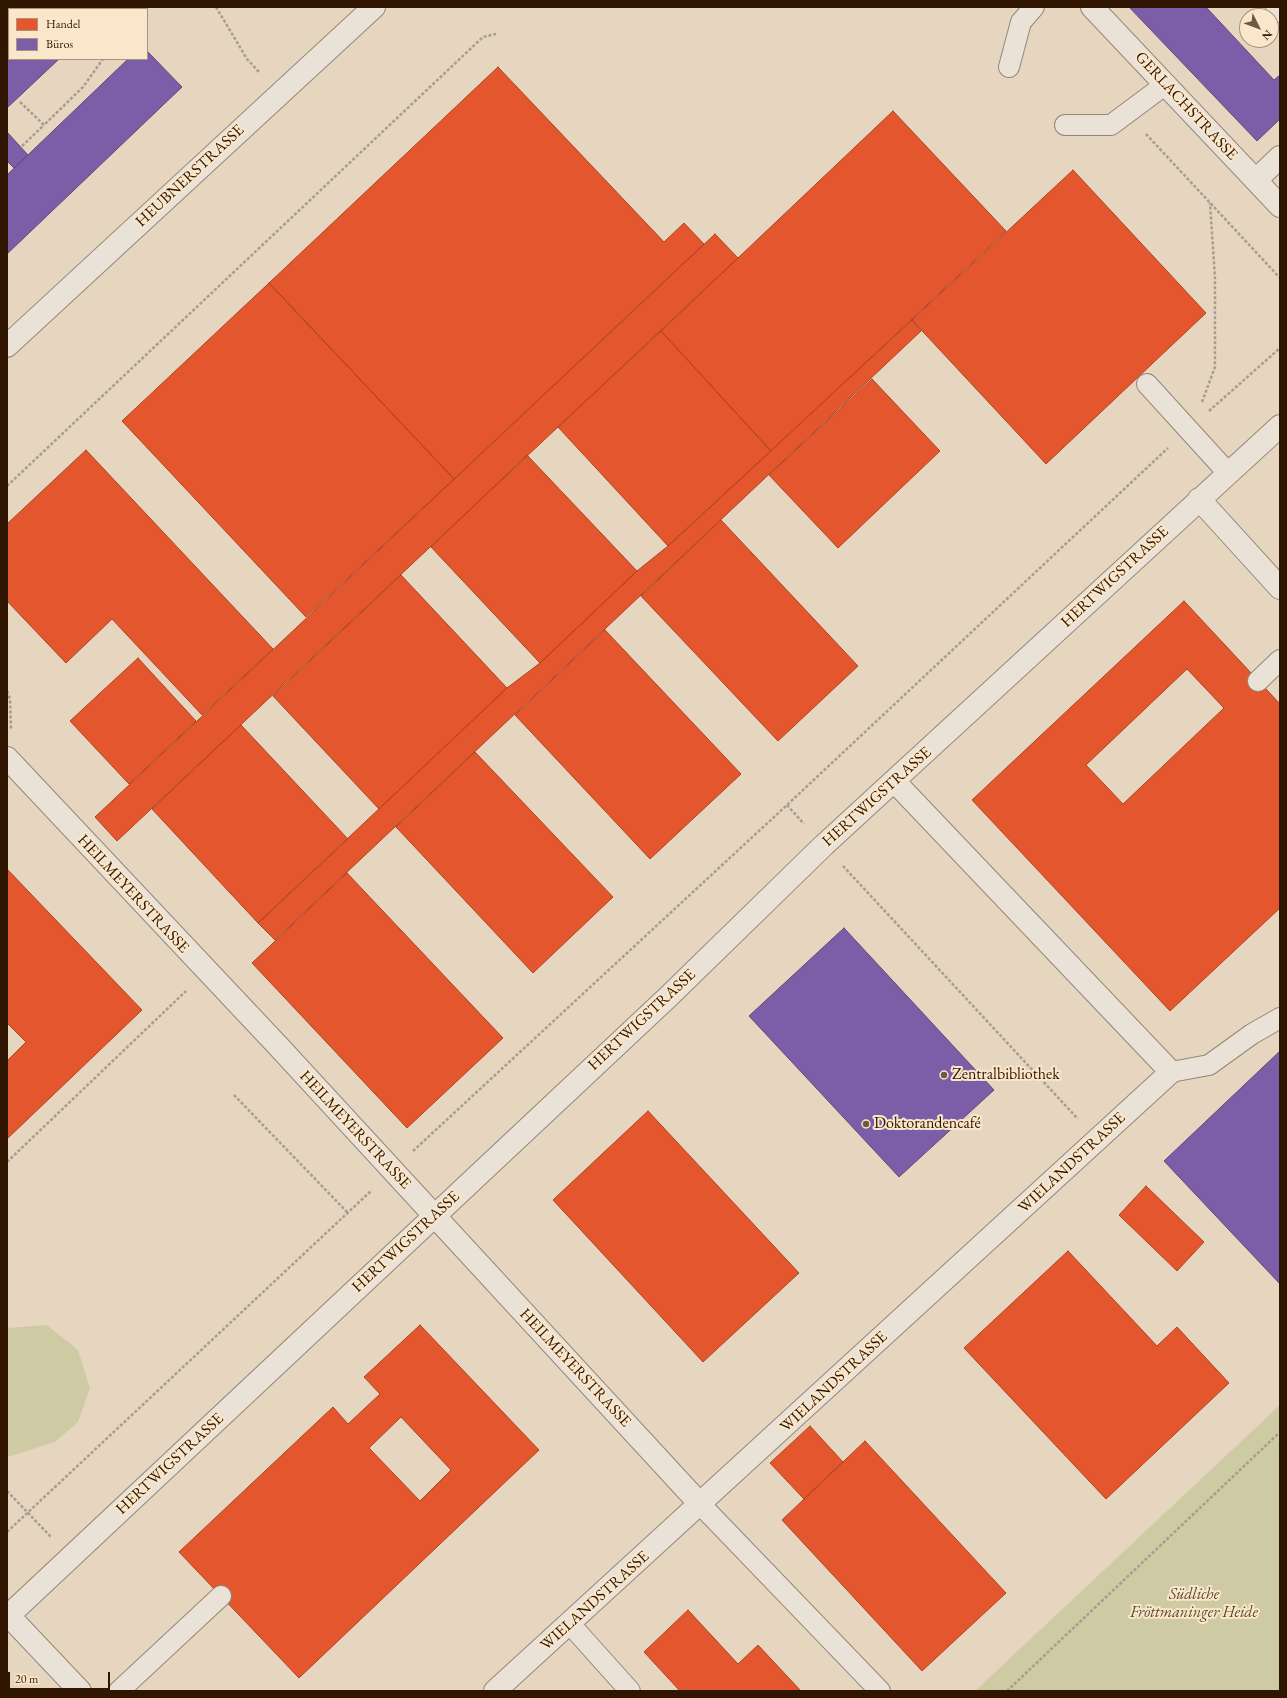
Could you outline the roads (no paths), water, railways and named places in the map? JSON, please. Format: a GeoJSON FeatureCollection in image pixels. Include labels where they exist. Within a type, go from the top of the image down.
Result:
{"type":"FeatureCollection","features":[{"type":"Feature","properties":{"kind":"street","name":"HEUBNERSTRASSE"},"geometry":{"type":"LineString","coordinates":[[7,346],[374,7]]}},
{"type":"Feature","properties":{"kind":"street","name":"GERLACHSTRASSE"},"geometry":{"type":"LineString","coordinates":[[1092,7],[1280,206]]}},
{"type":"Feature","properties":{"kind":"street"},"geometry":{"type":"LineString","coordinates":[[1256,180],[1280,157]]}},
{"type":"Feature","properties":{"kind":"street","name":"HERTWIGSTRASSE"},"geometry":{"type":"LineString","coordinates":[[8,1616],[668,997],[824,845],[895,782],[1199,499],[1280,426]]}},
{"type":"Feature","properties":{"kind":"street"},"geometry":{"type":"LineString","coordinates":[[1199,499],[1280,588]]}},
{"type":"Feature","properties":{"kind":"street","name":"HEILMEYERSTRASSE"},"geometry":{"type":"LineString","coordinates":[[7,758],[392,1170],[700,1504]]}},
{"type":"Feature","properties":{"kind":"street"},"geometry":{"type":"LineString","coordinates":[[895,782],[1171,1072]]}},
{"type":"Feature","properties":{"kind":"street","name":"WIELANDSTRASSE"},"geometry":{"type":"LineString","coordinates":[[495,1691],[570,1624],[1171,1072]]}},
{"type":"Feature","properties":{"kind":"street"},"geometry":{"type":"LineString","coordinates":[[8,1616],[80,1691]]}},
{"type":"Feature","properties":{"kind":"lane"},"geometry":{"type":"LineString","coordinates":[[1009,68],[1021,22],[1034,7]]}},
{"type":"Feature","properties":{"kind":"lane"},"geometry":{"type":"LineString","coordinates":[[1276,7],[1280,12]]}},
{"type":"Feature","properties":{"kind":"lane"},"geometry":{"type":"LineString","coordinates":[[1064,125],[1112,125],[1166,84]]}},
{"type":"Feature","properties":{"kind":"lane"},"geometry":{"type":"LineString","coordinates":[[1147,384],[1192,426],[1228,473]]}},
{"type":"Feature","properties":{"kind":"lane"},"geometry":{"type":"LineString","coordinates":[[1258,681],[1280,660]]}},
{"type":"Feature","properties":{"kind":"lane"},"geometry":{"type":"LineString","coordinates":[[1171,1072],[1209,1065],[1252,1034],[1280,1018]]}},
{"type":"Feature","properties":{"kind":"lane"},"geometry":{"type":"LineString","coordinates":[[700,1504],[880,1691]]}},
{"type":"Feature","properties":{"kind":"lane"},"geometry":{"type":"LineString","coordinates":[[119,1691],[221,1596]]}},
{"type":"Feature","properties":{"kind":"lane"},"geometry":{"type":"LineString","coordinates":[[570,1624],[630,1691]]}},
{"type":"Feature","properties":{"kind":"place","name":"Zentralbibliothek"},"geometry":{"type":"Point","coordinates":[944,1075]}},
{"type":"Feature","properties":{"kind":"place","name":"Doktorandencafé"},"geometry":{"type":"Point","coordinates":[866,1124]}},
{"type":"Feature","properties":{"kind":"park label","name":"Südliche Fröttmaninger Heide"},"geometry":{"type":"Point","coordinates":[1194,1604]}}]}
